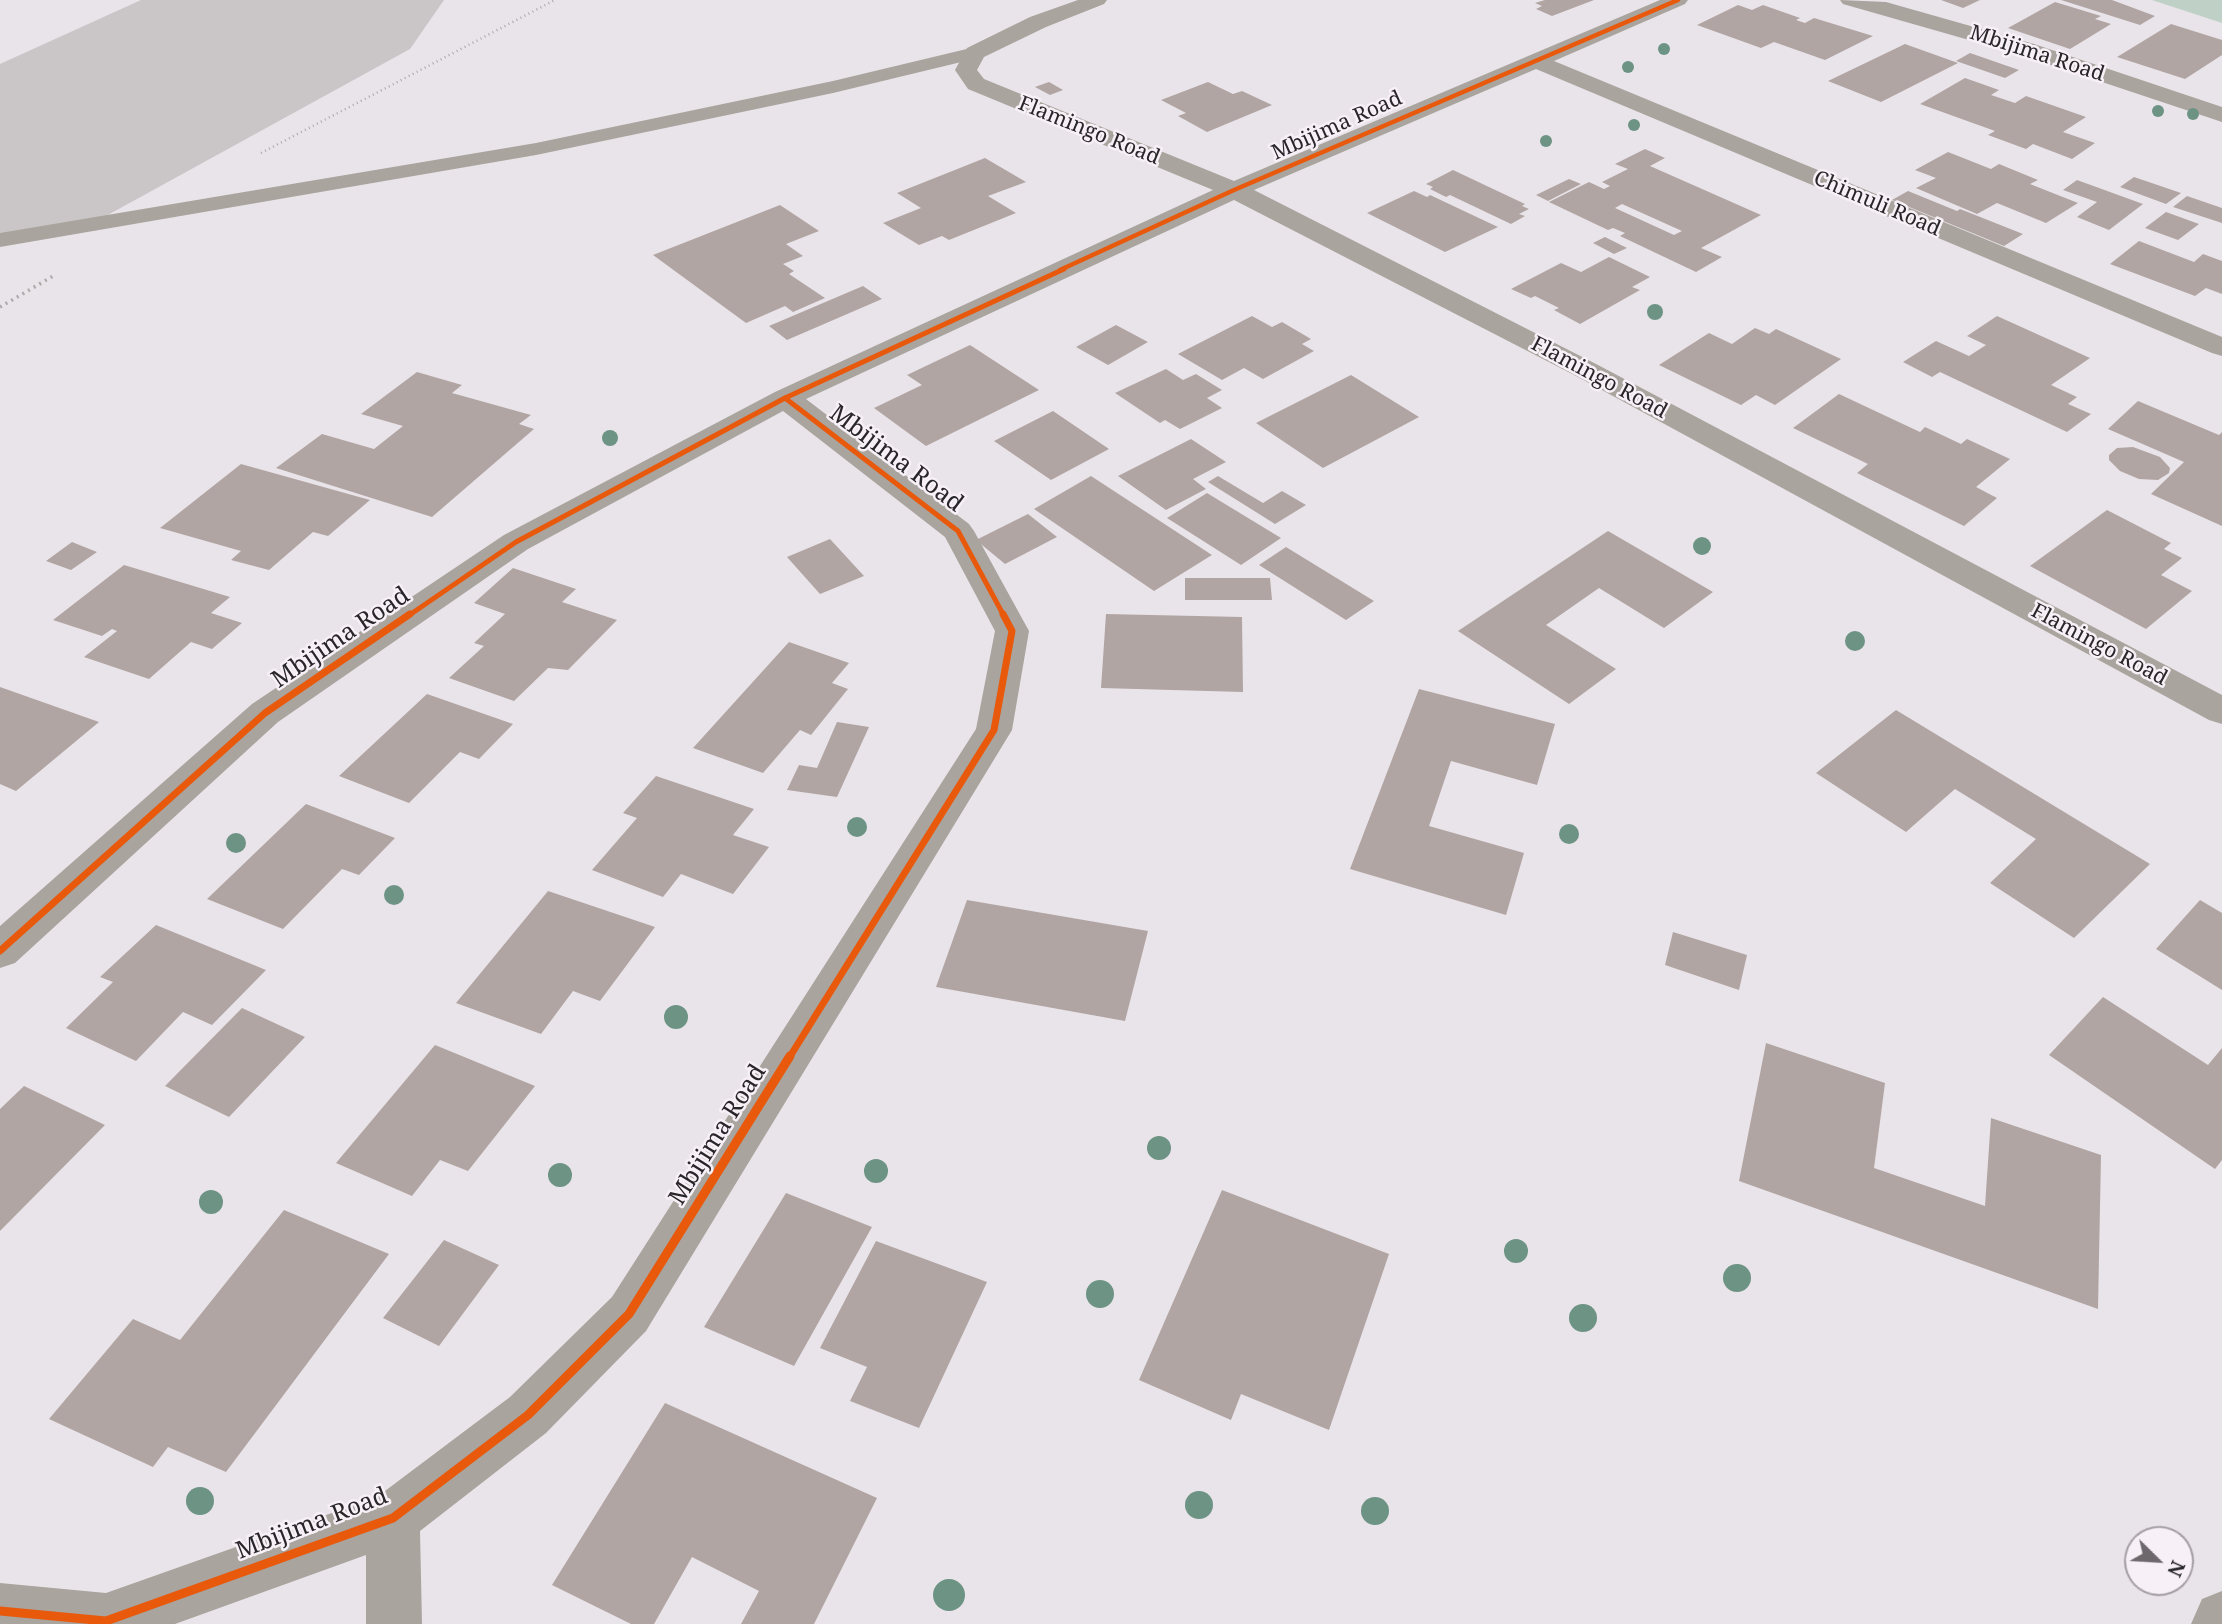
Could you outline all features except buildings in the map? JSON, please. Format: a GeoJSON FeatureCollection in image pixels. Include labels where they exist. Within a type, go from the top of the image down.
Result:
{"type":"FeatureCollection","features":[{"type":"Feature","properties":{"kind":"street"},"geometry":{"type":"LineString","coordinates":[[970,61],[1038,22],[1097,0]]}},
{"type":"Feature","properties":{"kind":"street","name":"Mbijima Road"},"geometry":{"type":"LineString","coordinates":[[0,951],[265,713],[516,542],[785,398],[1234,190],[1678,0]]}},
{"type":"Feature","properties":{"kind":"street","name":"Mbijima Road"},"geometry":{"type":"LineString","coordinates":[[1850,0],[2026,49],[2222,115]]}},
{"type":"Feature","properties":{"kind":"street","name":"Chimuli Road"},"geometry":{"type":"LineString","coordinates":[[1533,60],[2222,347]]}},
{"type":"Feature","properties":{"kind":"street","name":"Flamingo Road"},"geometry":{"type":"LineString","coordinates":[[970,61],[976,84],[1234,190],[1588,371],[2222,711]]}},
{"type":"Feature","properties":{"kind":"street","name":"Mbijima Road"},"geometry":{"type":"LineString","coordinates":[[0,1611],[106,1621],[393,1518],[528,1415],[629,1314],[993,730],[1012,631],[958,531],[785,398]]}},
{"type":"Feature","properties":{"kind":"street"},"geometry":{"type":"LineString","coordinates":[[393,1518],[394,1624]]}},
{"type":"Feature","properties":{"kind":"street"},"geometry":{"type":"LineString","coordinates":[[2219,1624],[2222,1619]]}},
{"type":"Feature","properties":{"kind":"lane"},"geometry":{"type":"LineString","coordinates":[[0,240],[536,149],[970,61]]}},
{"type":"Feature","properties":{"kind":"path"},"geometry":{"type":"LineString","coordinates":[[251,158],[555,0]]}},
{"type":"Feature","properties":{"kind":"green space"},"geometry":{"type":"Polygon","coordinates":[[[2152,0],[2222,0],[2222,23],[2152,0]]]}},
{"type":"Feature","properties":{"kind":"runway"},"geometry":{"type":"LineString","coordinates":[[0,165],[329,0]]}},
{"type":"Feature","properties":{"kind":"cycle path"},"geometry":{"type":"LineString","coordinates":[[0,951],[265,713],[516,542],[785,398],[1234,190],[1678,0]]}},
{"type":"Feature","properties":{"kind":"cycle path"},"geometry":{"type":"LineString","coordinates":[[0,1611],[106,1621],[393,1518],[528,1415],[629,1314],[994,730],[1012,631],[958,531],[785,398]]}}]}
